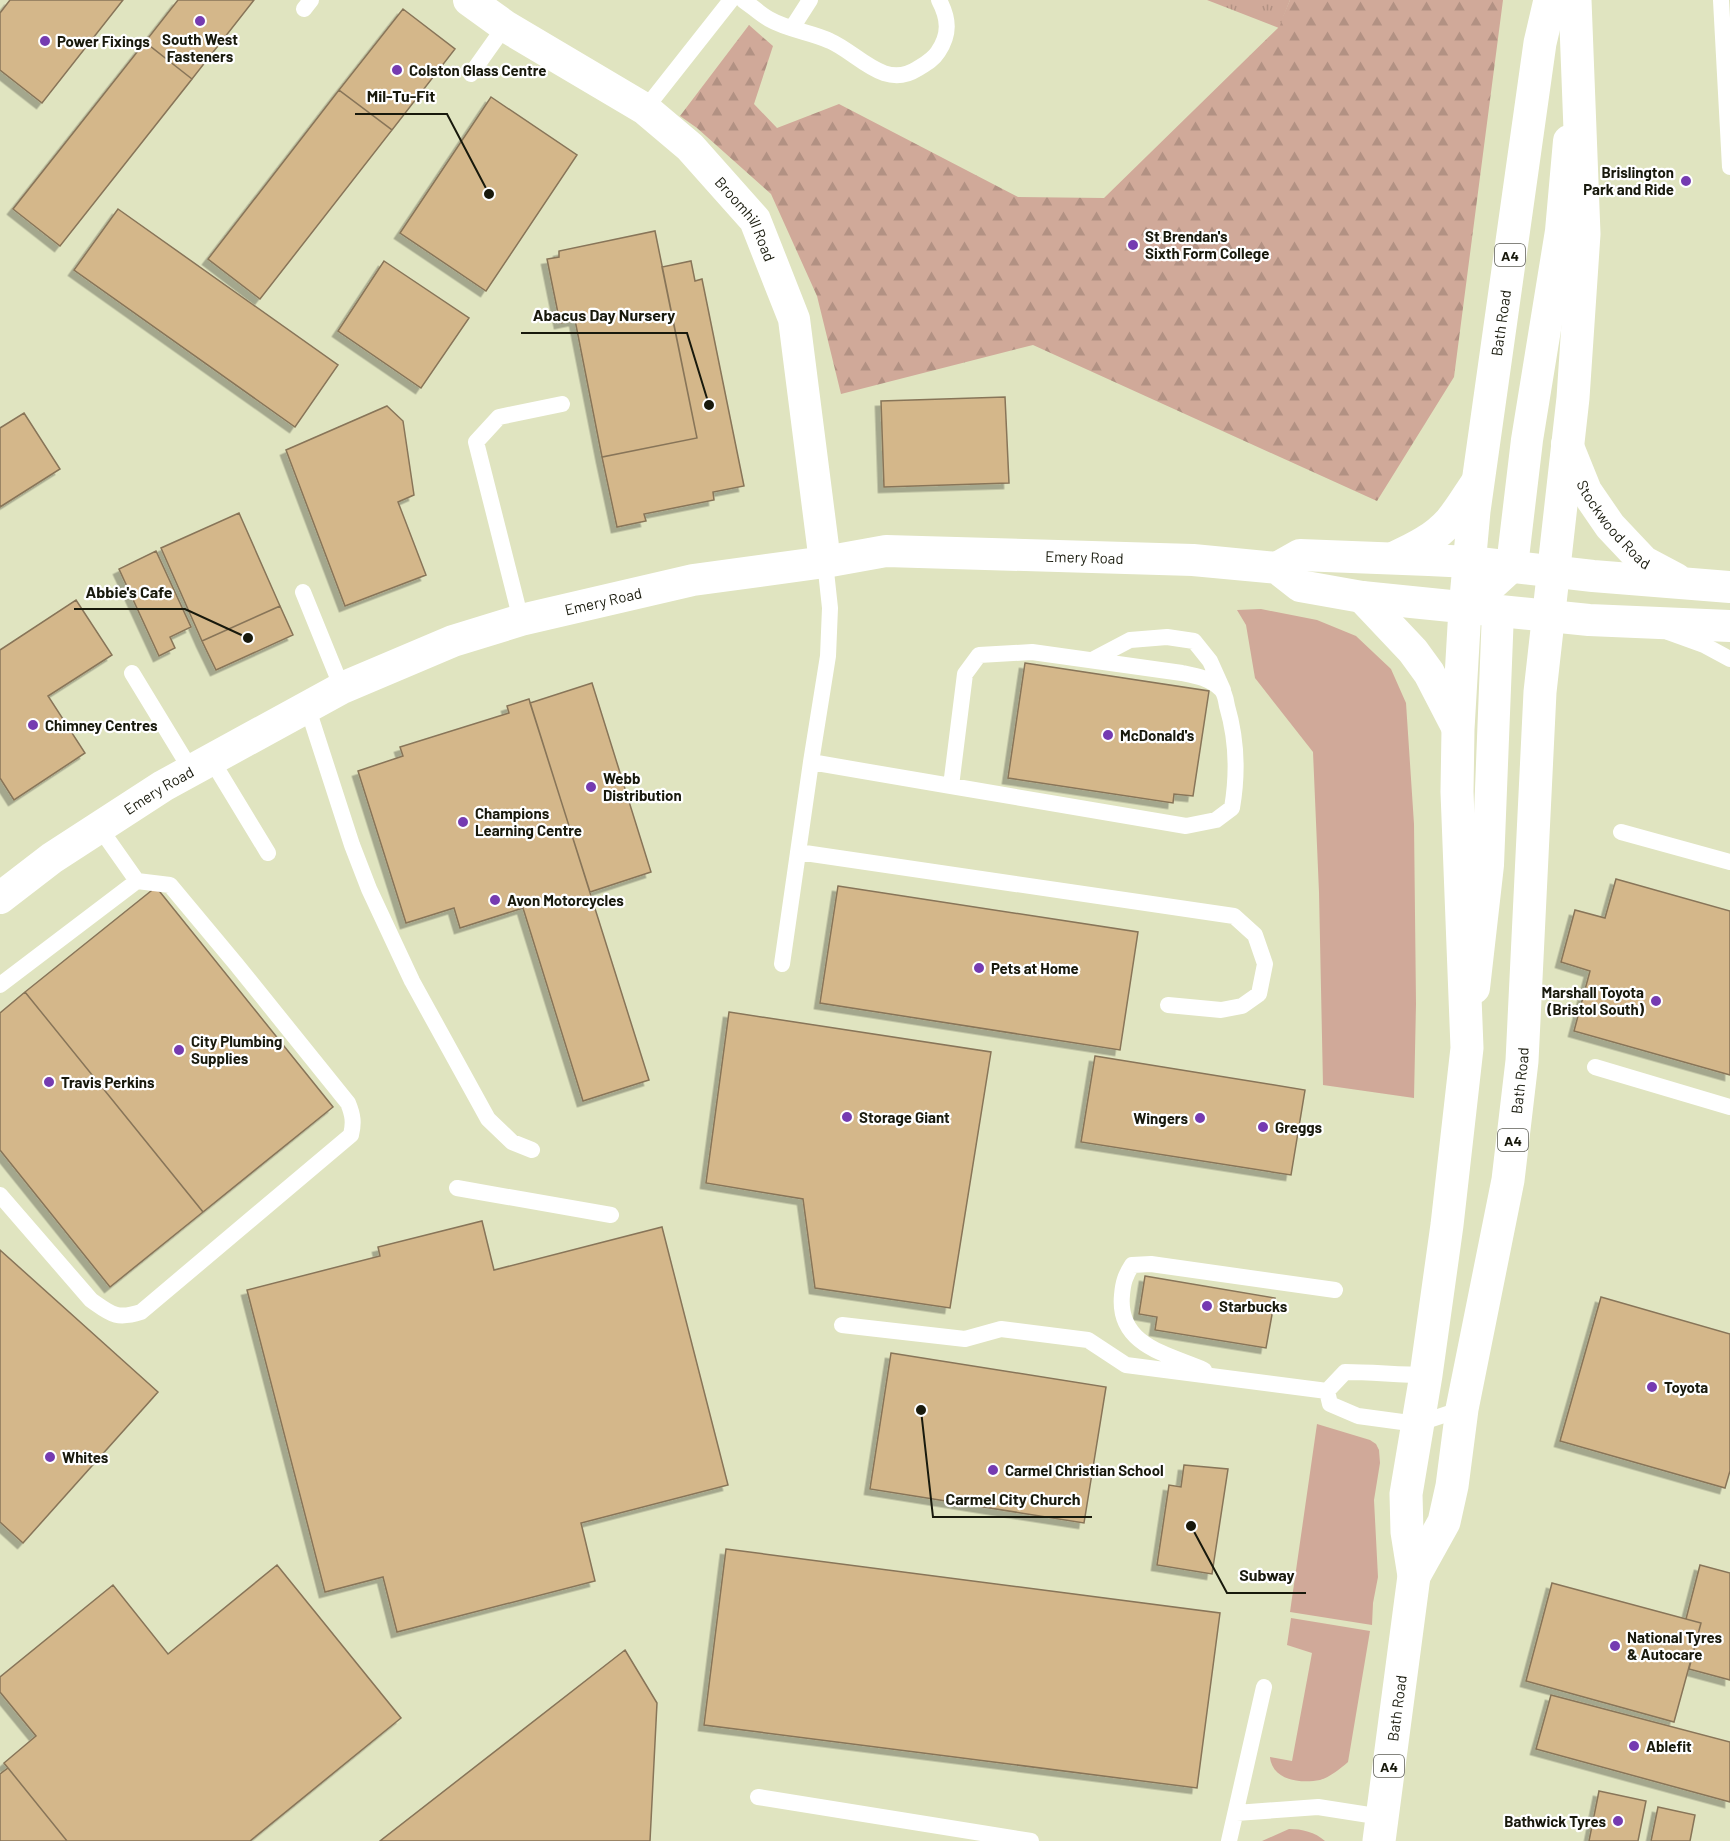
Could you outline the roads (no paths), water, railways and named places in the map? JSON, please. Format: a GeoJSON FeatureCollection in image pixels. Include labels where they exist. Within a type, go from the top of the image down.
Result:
{"type":"FeatureCollection","features":[{"type":"Feature","properties":{"kind":"highway","name":"Bath Road"},"geometry":{"type":"LineString","coordinates":[[1380,1829],[1414,1576],[1407,1532],[1406,1494],[1426,1375],[1447,1225],[1467,1048],[1457,792],[1465,609],[1477,482],[1540,43],[1550,0]]}},
{"type":"Feature","properties":{"kind":"highway","name":"Bath Road"},"geometry":{"type":"LineString","coordinates":[[1414,1576],[1444,1522],[1458,1449],[1462,1409],[1508,1180],[1522,1061],[1540,692],[1573,398],[1584,234],[1575,0]]}},
{"type":"Feature","properties":{"kind":"street","name":"Broomhill Road"},"geometry":{"type":"LineString","coordinates":[[469,0],[505,26],[645,109],[690,147],[755,219],[794,319],[825,562]]}},
{"type":"Feature","properties":{"kind":"street","name":"Bath Road"},"geometry":{"type":"LineString","coordinates":[[1512,566],[1527,440],[1561,231],[1577,60]]}},
{"type":"Feature","properties":{"kind":"street","name":"Stockwood Road"},"geometry":{"type":"LineString","coordinates":[[1567,444],[1586,490],[1610,526],[1644,562],[1684,583]]}},
{"type":"Feature","properties":{"kind":"street"},"geometry":{"type":"LineString","coordinates":[[1391,559],[1419,546],[1449,522],[1477,482]]}},
{"type":"Feature","properties":{"kind":"street","name":"Emery Road"},"geometry":{"type":"LineString","coordinates":[[0,898],[52,858],[163,786],[307,706],[342,688],[453,641],[521,620],[693,580],[825,562],[886,551],[1193,560],[1277,568]]}},
{"type":"Feature","properties":{"kind":"street"},"geometry":{"type":"LineString","coordinates":[[1470,562],[1300,555],[1277,568],[1300,586],[1362,597],[1589,620],[1730,626]]}},
{"type":"Feature","properties":{"kind":"street","name":"Stockwood Road"},"geometry":{"type":"LineString","coordinates":[[1470,562],[1730,587]]}},
{"type":"Feature","properties":{"kind":"street"},"geometry":{"type":"LineString","coordinates":[[1465,609],[1512,566]]}},
{"type":"Feature","properties":{"kind":"street"},"geometry":{"type":"LineString","coordinates":[[1498,612],[1553,571]]}},
{"type":"Feature","properties":{"kind":"street"},"geometry":{"type":"LineString","coordinates":[[1362,597],[1413,651],[1429,673],[1458,729]]}},
{"type":"Feature","properties":{"kind":"street","name":"Bath Road"},"geometry":{"type":"LineString","coordinates":[[1467,1048],[1488,865],[1498,612]]}},
{"type":"Feature","properties":{"kind":"lane"},"geometry":{"type":"LineString","coordinates":[[645,109],[730,0]]}},
{"type":"Feature","properties":{"kind":"lane"},"geometry":{"type":"LineString","coordinates":[[743,0],[770,20],[831,41],[882,74],[896,76],[909,74],[933,59],[944,43],[947,27],[946,12],[939,0]]}},
{"type":"Feature","properties":{"kind":"lane"},"geometry":{"type":"LineString","coordinates":[[792,28],[810,0]]}},
{"type":"Feature","properties":{"kind":"lane"},"geometry":{"type":"LineString","coordinates":[[1721,0],[1730,167]]}},
{"type":"Feature","properties":{"kind":"lane"},"geometry":{"type":"LineString","coordinates":[[471,74],[505,26]]}},
{"type":"Feature","properties":{"kind":"lane"},"geometry":{"type":"LineString","coordinates":[[521,620],[476,442],[499,417],[562,404]]}},
{"type":"Feature","properties":{"kind":"lane"},"geometry":{"type":"LineString","coordinates":[[782,964],[828,656],[830,608],[825,562]]}},
{"type":"Feature","properties":{"kind":"lane"},"geometry":{"type":"LineString","coordinates":[[303,592],[342,688]]}},
{"type":"Feature","properties":{"kind":"lane"},"geometry":{"type":"LineString","coordinates":[[1640,622],[1704,645],[1730,659]]}},
{"type":"Feature","properties":{"kind":"lane"},"geometry":{"type":"LineString","coordinates":[[811,762],[1186,826],[1216,820],[1232,808],[1236,785],[1237,755],[1233,724],[1223,690],[1210,661],[1194,641],[1167,637],[1130,640],[1092,660]]}},
{"type":"Feature","properties":{"kind":"lane"},"geometry":{"type":"LineString","coordinates":[[951,786],[965,674],[979,656],[1032,652],[1092,660],[1206,678],[1223,690]]}},
{"type":"Feature","properties":{"kind":"lane"},"geometry":{"type":"LineString","coordinates":[[132,673],[268,853]]}},
{"type":"Feature","properties":{"kind":"lane"},"geometry":{"type":"LineString","coordinates":[[307,706],[357,856],[378,910],[412,981],[488,1119],[512,1142],[532,1150]]}},
{"type":"Feature","properties":{"kind":"lane"},"geometry":{"type":"LineString","coordinates":[[99,827],[137,881]]}},
{"type":"Feature","properties":{"kind":"lane"},"geometry":{"type":"LineString","coordinates":[[1621,832],[1730,862]]}},
{"type":"Feature","properties":{"kind":"lane"},"geometry":{"type":"LineString","coordinates":[[798,852],[1234,916],[1255,935],[1265,964],[1259,994],[1242,1006],[1221,1010],[1168,1005]]}},
{"type":"Feature","properties":{"kind":"lane"},"geometry":{"type":"LineString","coordinates":[[0,985],[137,881],[170,885],[348,1103],[354,1125],[351,1135],[141,1312],[125,1317],[109,1313],[91,1300],[0,1195]]}},
{"type":"Feature","properties":{"kind":"lane"},"geometry":{"type":"LineString","coordinates":[[1595,1067],[1730,1107]]}},
{"type":"Feature","properties":{"kind":"lane"},"geometry":{"type":"LineString","coordinates":[[457,1188],[611,1215]]}},
{"type":"Feature","properties":{"kind":"lane"},"geometry":{"type":"LineString","coordinates":[[1221,1378],[1141,1343],[1125,1326],[1121,1304],[1124,1278],[1132,1265],[1151,1264],[1335,1290]]}},
{"type":"Feature","properties":{"kind":"lane"},"geometry":{"type":"LineString","coordinates":[[842,1325],[965,1339],[1001,1329],[1088,1340],[1126,1365],[1327,1391]]}},
{"type":"Feature","properties":{"kind":"lane"},"geometry":{"type":"LineString","coordinates":[[1327,1391],[1345,1372],[1426,1375]]}},
{"type":"Feature","properties":{"kind":"lane"},"geometry":{"type":"LineString","coordinates":[[1327,1391],[1330,1404],[1358,1416],[1418,1424],[1462,1409]]}},
{"type":"Feature","properties":{"kind":"lane"},"geometry":{"type":"LineString","coordinates":[[1229,1841],[1264,1687]]}},
{"type":"Feature","properties":{"kind":"lane"},"geometry":{"type":"LineString","coordinates":[[758,1797],[1031,1841]]}},
{"type":"Feature","properties":{"kind":"lane"},"geometry":{"type":"LineString","coordinates":[[1236,1813],[1317,1807],[1380,1829]]}},
{"type":"Feature","properties":{"kind":"place","name":"South West Fasteners"},"geometry":{"type":"Point","coordinates":[200,21]}},
{"type":"Feature","properties":{"kind":"place","name":"Power Fixings"},"geometry":{"type":"Point","coordinates":[45,41]}},
{"type":"Feature","properties":{"kind":"place","name":"Colston Glass Centre"},"geometry":{"type":"Point","coordinates":[397,70]}},
{"type":"Feature","properties":{"kind":"place","name":"Brislington Park and Ride"},"geometry":{"type":"Point","coordinates":[1686,181]}},
{"type":"Feature","properties":{"kind":"place","name":"Mil-Tu-Fit"},"geometry":{"type":"Point","coordinates":[489,194]}},
{"type":"Feature","properties":{"kind":"place","name":"St Brendan's Sixth Form College"},"geometry":{"type":"Point","coordinates":[1133,245]}},
{"type":"Feature","properties":{"kind":"place","name":"Abacus Day Nursery"},"geometry":{"type":"Point","coordinates":[709,405]}},
{"type":"Feature","properties":{"kind":"place","name":"Abbie's Cafe"},"geometry":{"type":"Point","coordinates":[248,638]}},
{"type":"Feature","properties":{"kind":"place","name":"Chimney Centres"},"geometry":{"type":"Point","coordinates":[33,725]}},
{"type":"Feature","properties":{"kind":"place","name":"McDonald's"},"geometry":{"type":"Point","coordinates":[1108,735]}},
{"type":"Feature","properties":{"kind":"place","name":"Webb Distribution"},"geometry":{"type":"Point","coordinates":[591,787]}},
{"type":"Feature","properties":{"kind":"place","name":"Champions Learning Centre"},"geometry":{"type":"Point","coordinates":[463,822]}},
{"type":"Feature","properties":{"kind":"place","name":"Avon Motorcycles"},"geometry":{"type":"Point","coordinates":[495,900]}},
{"type":"Feature","properties":{"kind":"place","name":"Pets at Home"},"geometry":{"type":"Point","coordinates":[979,968]}},
{"type":"Feature","properties":{"kind":"place","name":"Marshall Toyota (Bristol South)"},"geometry":{"type":"Point","coordinates":[1656,1001]}},
{"type":"Feature","properties":{"kind":"place","name":"City Plumbing Supplies"},"geometry":{"type":"Point","coordinates":[179,1050]}},
{"type":"Feature","properties":{"kind":"place","name":"Travis Perkins"},"geometry":{"type":"Point","coordinates":[49,1082]}},
{"type":"Feature","properties":{"kind":"place","name":"Storage Giant"},"geometry":{"type":"Point","coordinates":[847,1117]}},
{"type":"Feature","properties":{"kind":"place","name":"Wingers"},"geometry":{"type":"Point","coordinates":[1200,1118]}},
{"type":"Feature","properties":{"kind":"place","name":"Greggs"},"geometry":{"type":"Point","coordinates":[1263,1127]}},
{"type":"Feature","properties":{"kind":"place","name":"Starbucks"},"geometry":{"type":"Point","coordinates":[1207,1306]}},
{"type":"Feature","properties":{"kind":"place","name":"Toyota"},"geometry":{"type":"Point","coordinates":[1652,1387]}},
{"type":"Feature","properties":{"kind":"place","name":"Carmel City Church"},"geometry":{"type":"Point","coordinates":[921,1410]}},
{"type":"Feature","properties":{"kind":"place","name":"Whites"},"geometry":{"type":"Point","coordinates":[50,1457]}},
{"type":"Feature","properties":{"kind":"place","name":"Carmel Christian School"},"geometry":{"type":"Point","coordinates":[993,1470]}},
{"type":"Feature","properties":{"kind":"place","name":"Subway"},"geometry":{"type":"Point","coordinates":[1191,1526]}},
{"type":"Feature","properties":{"kind":"place","name":"National Tyres & Autocare"},"geometry":{"type":"Point","coordinates":[1615,1646]}},
{"type":"Feature","properties":{"kind":"place","name":"Ablefit"},"geometry":{"type":"Point","coordinates":[1634,1746]}},
{"type":"Feature","properties":{"kind":"place","name":"Bathwick Tyres"},"geometry":{"type":"Point","coordinates":[1618,1821]}}]}
